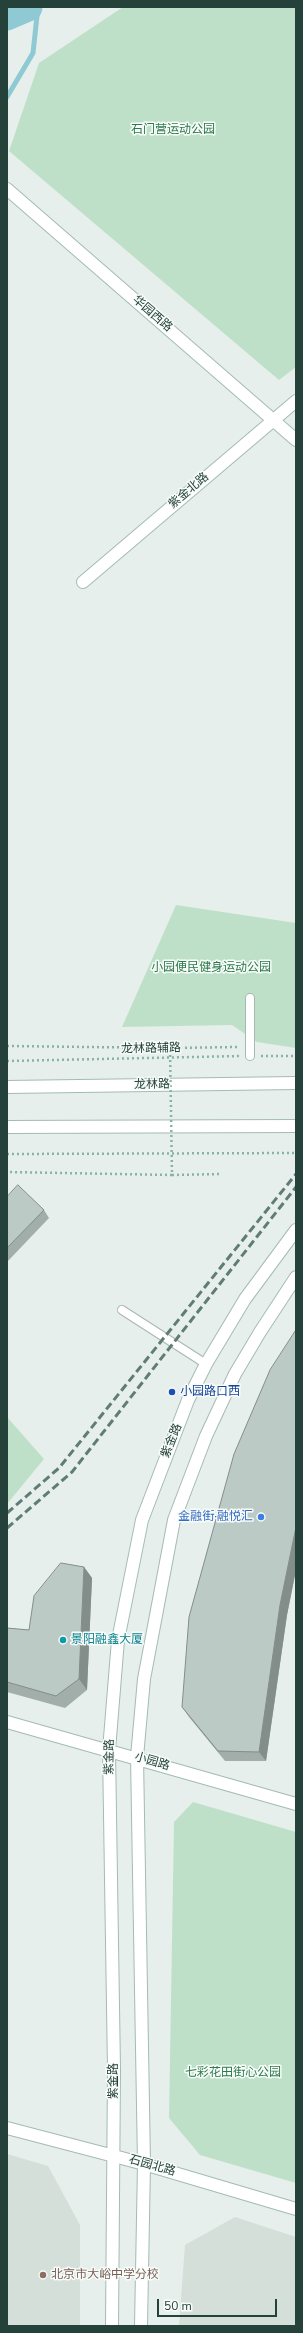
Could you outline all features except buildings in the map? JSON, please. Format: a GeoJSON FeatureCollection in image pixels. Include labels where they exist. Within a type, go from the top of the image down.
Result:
{"type":"FeatureCollection","features":[{"type":"Feature","properties":{"kind":"main road","name":"华园西路"},"geometry":{"type":"LineString","coordinates":[[7,189],[296,440]]}},
{"type":"Feature","properties":{"kind":"main road","name":"紫金北路"},"geometry":{"type":"LineString","coordinates":[[83,582],[296,401]]}},
{"type":"Feature","properties":{"kind":"main road","name":"龙林路"},"geometry":{"type":"LineString","coordinates":[[7,1087],[296,1083]]}},
{"type":"Feature","properties":{"kind":"main road"},"geometry":{"type":"LineString","coordinates":[[7,1127],[296,1126]]}},
{"type":"Feature","properties":{"kind":"main road","name":"紫金路"},"geometry":{"type":"LineString","coordinates":[[112,2326],[114,2156],[109,1750],[118,1640],[142,1520],[170,1444],[206,1364],[245,1299],[296,1230]]}},
{"type":"Feature","properties":{"kind":"main road"},"geometry":{"type":"LineString","coordinates":[[140,2326],[144,2164],[137,1757],[144,1679],[174,1520],[206,1436],[235,1374],[260,1332],[296,1278]]}},
{"type":"Feature","properties":{"kind":"main road","name":"小园路"},"geometry":{"type":"LineString","coordinates":[[7,1722],[137,1757],[296,1804]]}},
{"type":"Feature","properties":{"kind":"main road","name":"石园北路"},"geometry":{"type":"LineString","coordinates":[[7,2128],[144,2164],[296,2209]]}},
{"type":"Feature","properties":{"kind":"lane"},"geometry":{"type":"LineString","coordinates":[[250,998],[250,1056]]}},
{"type":"Feature","properties":{"kind":"lane"},"geometry":{"type":"LineString","coordinates":[[122,1310],[206,1364]]}},
{"type":"Feature","properties":{"kind":"path"},"geometry":{"type":"LineString","coordinates":[[7,1046],[222,1048]]}},
{"type":"Feature","properties":{"kind":"path"},"geometry":{"type":"LineString","coordinates":[[170,1048],[172,1175]]}},
{"type":"Feature","properties":{"kind":"path","name":"龙林路辅路"},"geometry":{"type":"LineString","coordinates":[[7,1061],[296,1056]]}},
{"type":"Feature","properties":{"kind":"path"},"geometry":{"type":"LineString","coordinates":[[7,1154],[296,1154]]}},
{"type":"Feature","properties":{"kind":"path"},"geometry":{"type":"LineString","coordinates":[[7,1172],[172,1175],[222,1174]]}},
{"type":"Feature","properties":{"kind":"shaded area","name":"北京市大峪中学分校"},"geometry":{"type":"Polygon","coordinates":[[[7,2154],[48,2166],[80,2225],[80,2326],[7,2326],[7,2154]]]}},
{"type":"Feature","properties":{"kind":"shaded area"},"geometry":{"type":"Polygon","coordinates":[[[235,2217],[296,2237],[296,2326],[179,2326],[185,2245],[235,2217]]]}},
{"type":"Feature","properties":{"kind":"green space","name":"石门营运动公园"},"geometry":{"type":"Polygon","coordinates":[[[123,7],[296,7],[296,367],[279,380],[9,151],[39,63],[123,7]]]}},
{"type":"Feature","properties":{"kind":"green space","name":"小园便民健身运动公园"},"geometry":{"type":"Polygon","coordinates":[[[176,905],[296,923],[296,1048],[257,1042],[232,1025],[122,1027],[176,905]]]}},
{"type":"Feature","properties":{"kind":"green space"},"geometry":{"type":"Polygon","coordinates":[[[7,1417],[44,1459],[7,1504],[7,1417]]]}},
{"type":"Feature","properties":{"kind":"green space","name":"七彩花田街心公园"},"geometry":{"type":"Polygon","coordinates":[[[193,1802],[296,1832],[296,2183],[200,2155],[169,2118],[174,1822],[193,1802]]]}},
{"type":"Feature","properties":{"kind":"waterway"},"geometry":{"type":"LineString","coordinates":[[7,16],[28,7]]}},
{"type":"Feature","properties":{"kind":"waterway"},"geometry":{"type":"LineString","coordinates":[[7,97],[33,53],[38,7]]}},
{"type":"Feature","properties":{"kind":"railway"},"geometry":{"type":"LineString","coordinates":[[7,1513],[59,1468],[296,1174]]}},
{"type":"Feature","properties":{"kind":"railway"},"geometry":{"type":"LineString","coordinates":[[7,1528],[72,1472],[296,1187]]}},
{"type":"Feature","properties":{"kind":"place","name":"小园路口西"},"geometry":{"type":"Point","coordinates":[172,1392]}},
{"type":"Feature","properties":{"kind":"place","name":"金融街·融悦汇"},"geometry":{"type":"Point","coordinates":[261,1517]}},
{"type":"Feature","properties":{"kind":"place","name":"景阳融鑫大厦"},"geometry":{"type":"Point","coordinates":[63,1640]}},
{"type":"Feature","properties":{"kind":"place","name":"北京市大峪中学分校"},"geometry":{"type":"Point","coordinates":[43,2275]}}]}
